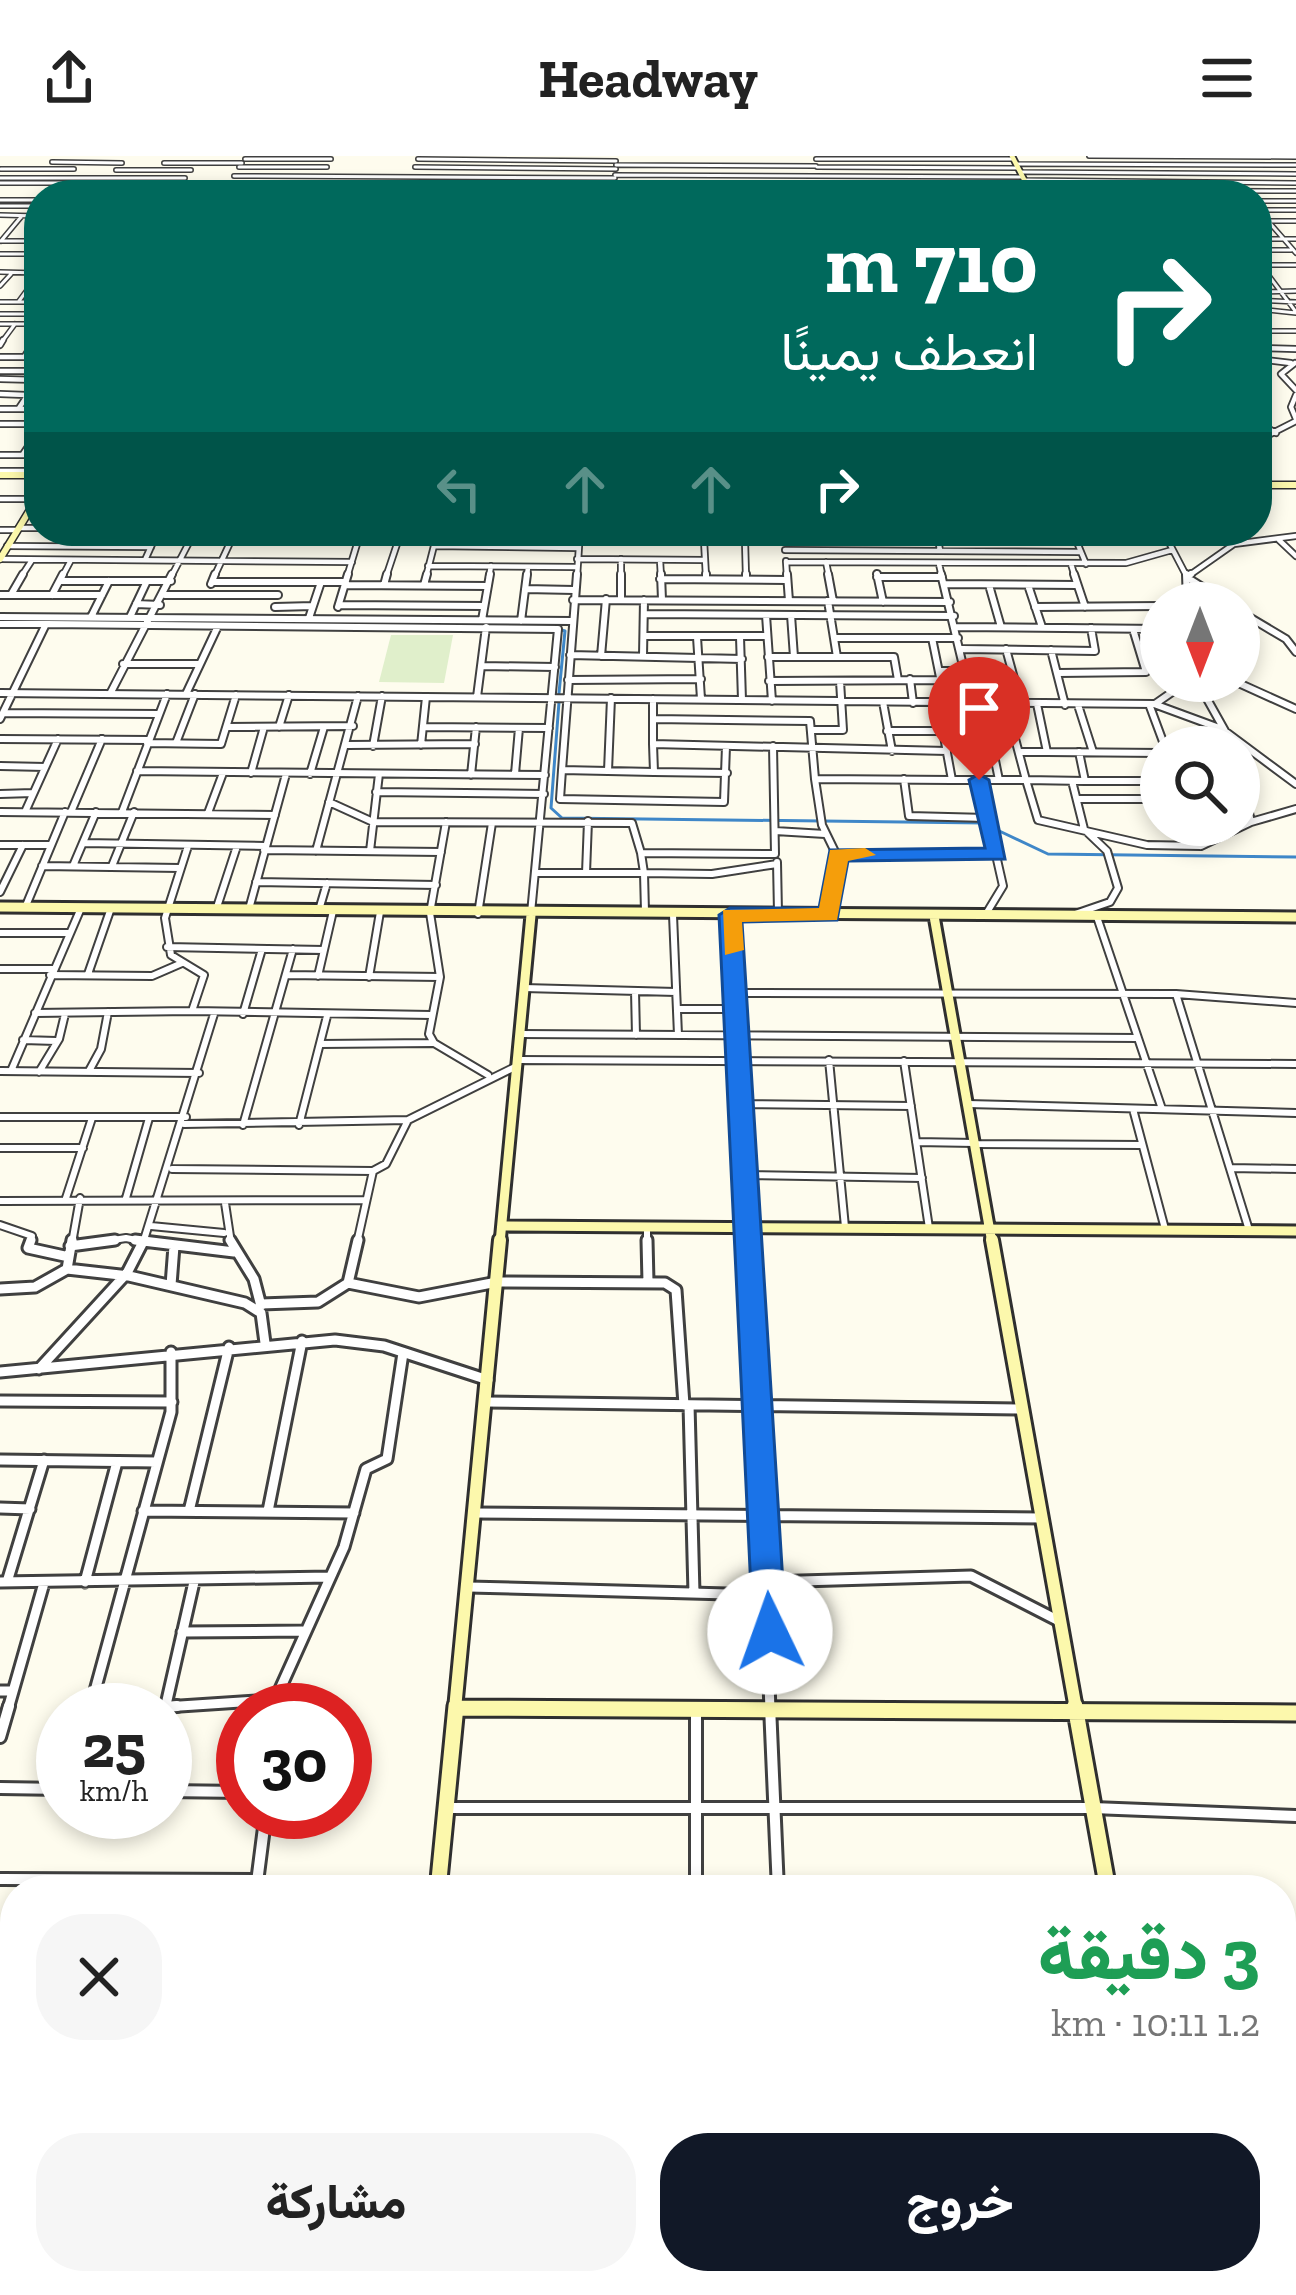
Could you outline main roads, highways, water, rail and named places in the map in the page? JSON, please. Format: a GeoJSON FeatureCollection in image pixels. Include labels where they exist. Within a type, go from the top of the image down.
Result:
{"type":"FeatureCollection","features":[{"type":"Feature","properties":{"kind":"waterway"},"geometry":{"type":"LineString","coordinates":[[0,620],[542,624],[565,631],[559,693]]}},
{"type":"Feature","properties":{"kind":"waterway"},"geometry":{"type":"LineString","coordinates":[[559,702],[551,808],[562,818],[984,823]]}},
{"type":"Feature","properties":{"kind":"waterway"},"geometry":{"type":"LineString","coordinates":[[993,828],[1048,854],[1296,857]]}}]}
